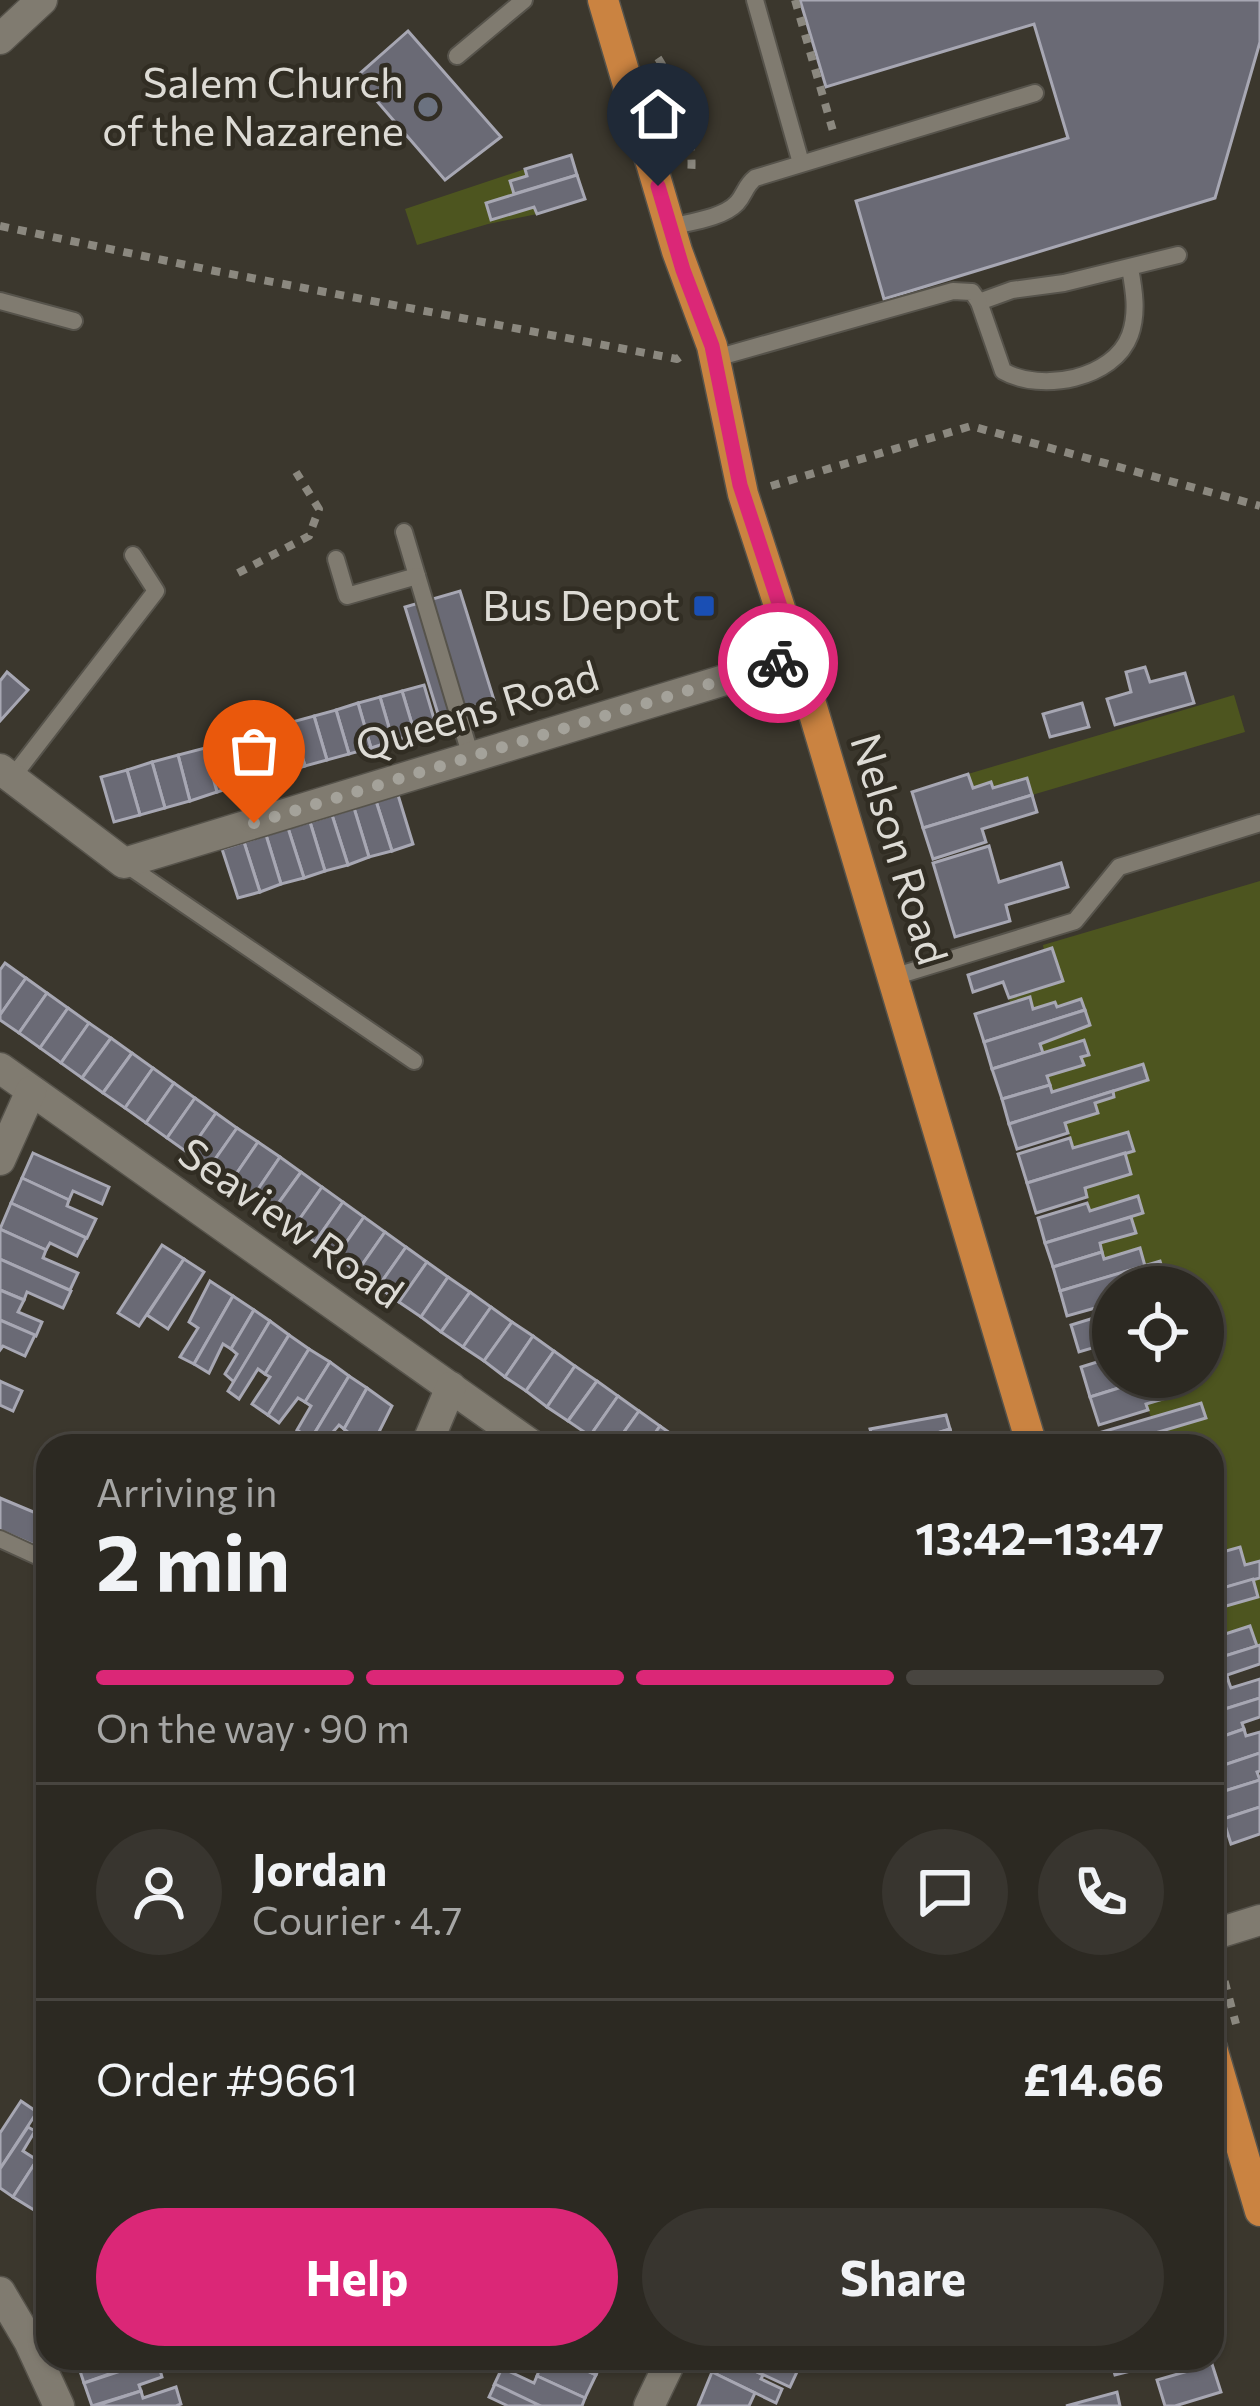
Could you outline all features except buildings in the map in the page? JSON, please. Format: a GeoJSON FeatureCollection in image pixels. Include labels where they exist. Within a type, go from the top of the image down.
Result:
{"type":"FeatureCollection","features":[{"type":"Feature","properties":{"kind":"main road","name":"Nelson Road"},"geometry":{"type":"LineString","coordinates":[[603,0],[670,227],[714,352],[743,494],[797,658],[1028,1434]]}},
{"type":"Feature","properties":{"kind":"main road"},"geometry":{"type":"LineString","coordinates":[[1224,2089],[1260,2211]]}},
{"type":"Feature","properties":{"kind":"street"},"geometry":{"type":"LineString","coordinates":[[0,39],[42,0]]}},
{"type":"Feature","properties":{"kind":"street","name":"Queens Road"},"geometry":{"type":"LineString","coordinates":[[124,862],[797,658]]}},
{"type":"Feature","properties":{"kind":"street"},"geometry":{"type":"LineString","coordinates":[[5,774],[124,862]]}},
{"type":"Feature","properties":{"kind":"street","name":"Seaview Road"},"geometry":{"type":"LineString","coordinates":[[0,1069],[516,1434]]}},
{"type":"Feature","properties":{"kind":"street"},"geometry":{"type":"LineString","coordinates":[[0,1160],[31,1091]]}},
{"type":"Feature","properties":{"kind":"street"},"geometry":{"type":"LineString","coordinates":[[431,1434],[451,1387]]}},
{"type":"Feature","properties":{"kind":"street"},"geometry":{"type":"LineString","coordinates":[[1224,1931],[1260,1920]]}},
{"type":"Feature","properties":{"kind":"street"},"geometry":{"type":"LineString","coordinates":[[0,2292],[36,2331]]}},
{"type":"Feature","properties":{"kind":"street"},"geometry":{"type":"LineString","coordinates":[[49,2370],[59,2406]]}},
{"type":"Feature","properties":{"kind":"street"},"geometry":{"type":"LineString","coordinates":[[649,2406],[666,2370]]}},
{"type":"Feature","properties":{"kind":"lane"},"geometry":{"type":"LineString","coordinates":[[457,56],[524,0]]}},
{"type":"Feature","properties":{"kind":"lane"},"geometry":{"type":"LineString","coordinates":[[755,0],[801,163]]}},
{"type":"Feature","properties":{"kind":"lane"},"geometry":{"type":"LineString","coordinates":[[670,227],[725,211],[754,178],[1035,93]]}},
{"type":"Feature","properties":{"kind":"lane"},"geometry":{"type":"LineString","coordinates":[[979,302],[1012,290],[1064,284],[1178,255]]}},
{"type":"Feature","properties":{"kind":"lane"},"geometry":{"type":"LineString","coordinates":[[714,352],[953,291],[972,292],[1003,371],[1043,381],[1069,378],[1108,363],[1127,342],[1135,310],[1130,268]]}},
{"type":"Feature","properties":{"kind":"lane"},"geometry":{"type":"LineString","coordinates":[[0,301],[74,321]]}},
{"type":"Feature","properties":{"kind":"lane"},"geometry":{"type":"LineString","coordinates":[[404,532],[471,757]]}},
{"type":"Feature","properties":{"kind":"lane"},"geometry":{"type":"LineString","coordinates":[[5,774],[156,591],[134,555]]}},
{"type":"Feature","properties":{"kind":"lane"},"geometry":{"type":"LineString","coordinates":[[335,560],[347,596],[417,576]]}},
{"type":"Feature","properties":{"kind":"lane"},"geometry":{"type":"LineString","coordinates":[[893,976],[1075,921],[1119,867],[1260,823]]}},
{"type":"Feature","properties":{"kind":"lane"},"geometry":{"type":"LineString","coordinates":[[124,862],[414,1061]]}},
{"type":"Feature","properties":{"kind":"lane"},"geometry":{"type":"LineString","coordinates":[[0,1539],[36,1556]]}},
{"type":"Feature","properties":{"kind":"path"},"geometry":{"type":"LineString","coordinates":[[795,0],[840,152]]}},
{"type":"Feature","properties":{"kind":"path"},"geometry":{"type":"LineString","coordinates":[[0,226],[677,358],[714,352]]}},
{"type":"Feature","properties":{"kind":"path"},"geometry":{"type":"LineString","coordinates":[[743,494],[971,426],[1260,506]]}},
{"type":"Feature","properties":{"kind":"path"},"geometry":{"type":"LineString","coordinates":[[238,573],[309,536],[320,509],[296,472]]}},
{"type":"Feature","properties":{"kind":"green space"},"geometry":{"type":"Polygon","coordinates":[[[525,169],[527,176],[510,182],[514,194],[486,203],[491,220],[534,207],[537,214],[417,245],[405,209],[525,169]]]}},
{"type":"Feature","properties":{"kind":"green space"},"geometry":{"type":"Polygon","coordinates":[[[1234,695],[1245,732],[1032,795],[993,788],[991,783],[973,788],[968,774],[1234,695]]]}},
{"type":"Feature","properties":{"kind":"green space"},"geometry":{"type":"Polygon","coordinates":[[[1260,881],[1260,1561],[1245,1565],[1240,1547],[1227,1551],[1224,1541],[1224,1434],[1155,1434],[1205,1418],[1201,1404],[1151,1417],[1146,1404],[1166,1398],[1224,1398],[1224,1266],[1161,1266],[1160,1262],[1145,1266],[1140,1249],[1104,1259],[1100,1243],[1136,1233],[1131,1217],[1143,1212],[1090,1211],[1085,1188],[1130,1174],[1125,1153],[1128,1132],[1073,1148],[1065,1123],[1097,1113],[1095,1103],[1114,1097],[1113,1091],[1148,1081],[1143,1064],[1052,1092],[1047,1076],[1083,1065],[1081,1057],[1089,1054],[1084,1040],[1043,1053],[1040,1044],[1089,1025],[1082,1000],[1033,1009],[1029,997],[1010,1003],[1009,998],[1063,981],[1053,948],[1044,951],[1043,945],[1260,881]]]}},
{"type":"Feature","properties":{"kind":"green space"},"geometry":{"type":"Polygon","coordinates":[[[1260,1578],[1257,1646],[1250,1626],[1224,1634],[1224,1607],[1257,1597],[1253,1579],[1260,1578]]]}},
{"type":"Feature","properties":{"kind":"way so far"},"geometry":{"type":"LineString","coordinates":[[254,823],[778,663]]}},
{"type":"Feature","properties":{"kind":"place","name":"Salem Church of the Nazarene"},"geometry":{"type":"Point","coordinates":[428,107]}},
{"type":"Feature","properties":{"kind":"place","name":"Bus Depot"},"geometry":{"type":"Point","coordinates":[704,606]}},
{"type":"Feature","properties":{"kind":"route"},"geometry":{"type":"LineString","coordinates":[[658,186],[712,346],[740,485],[797,658],[778,663]]}}]}
